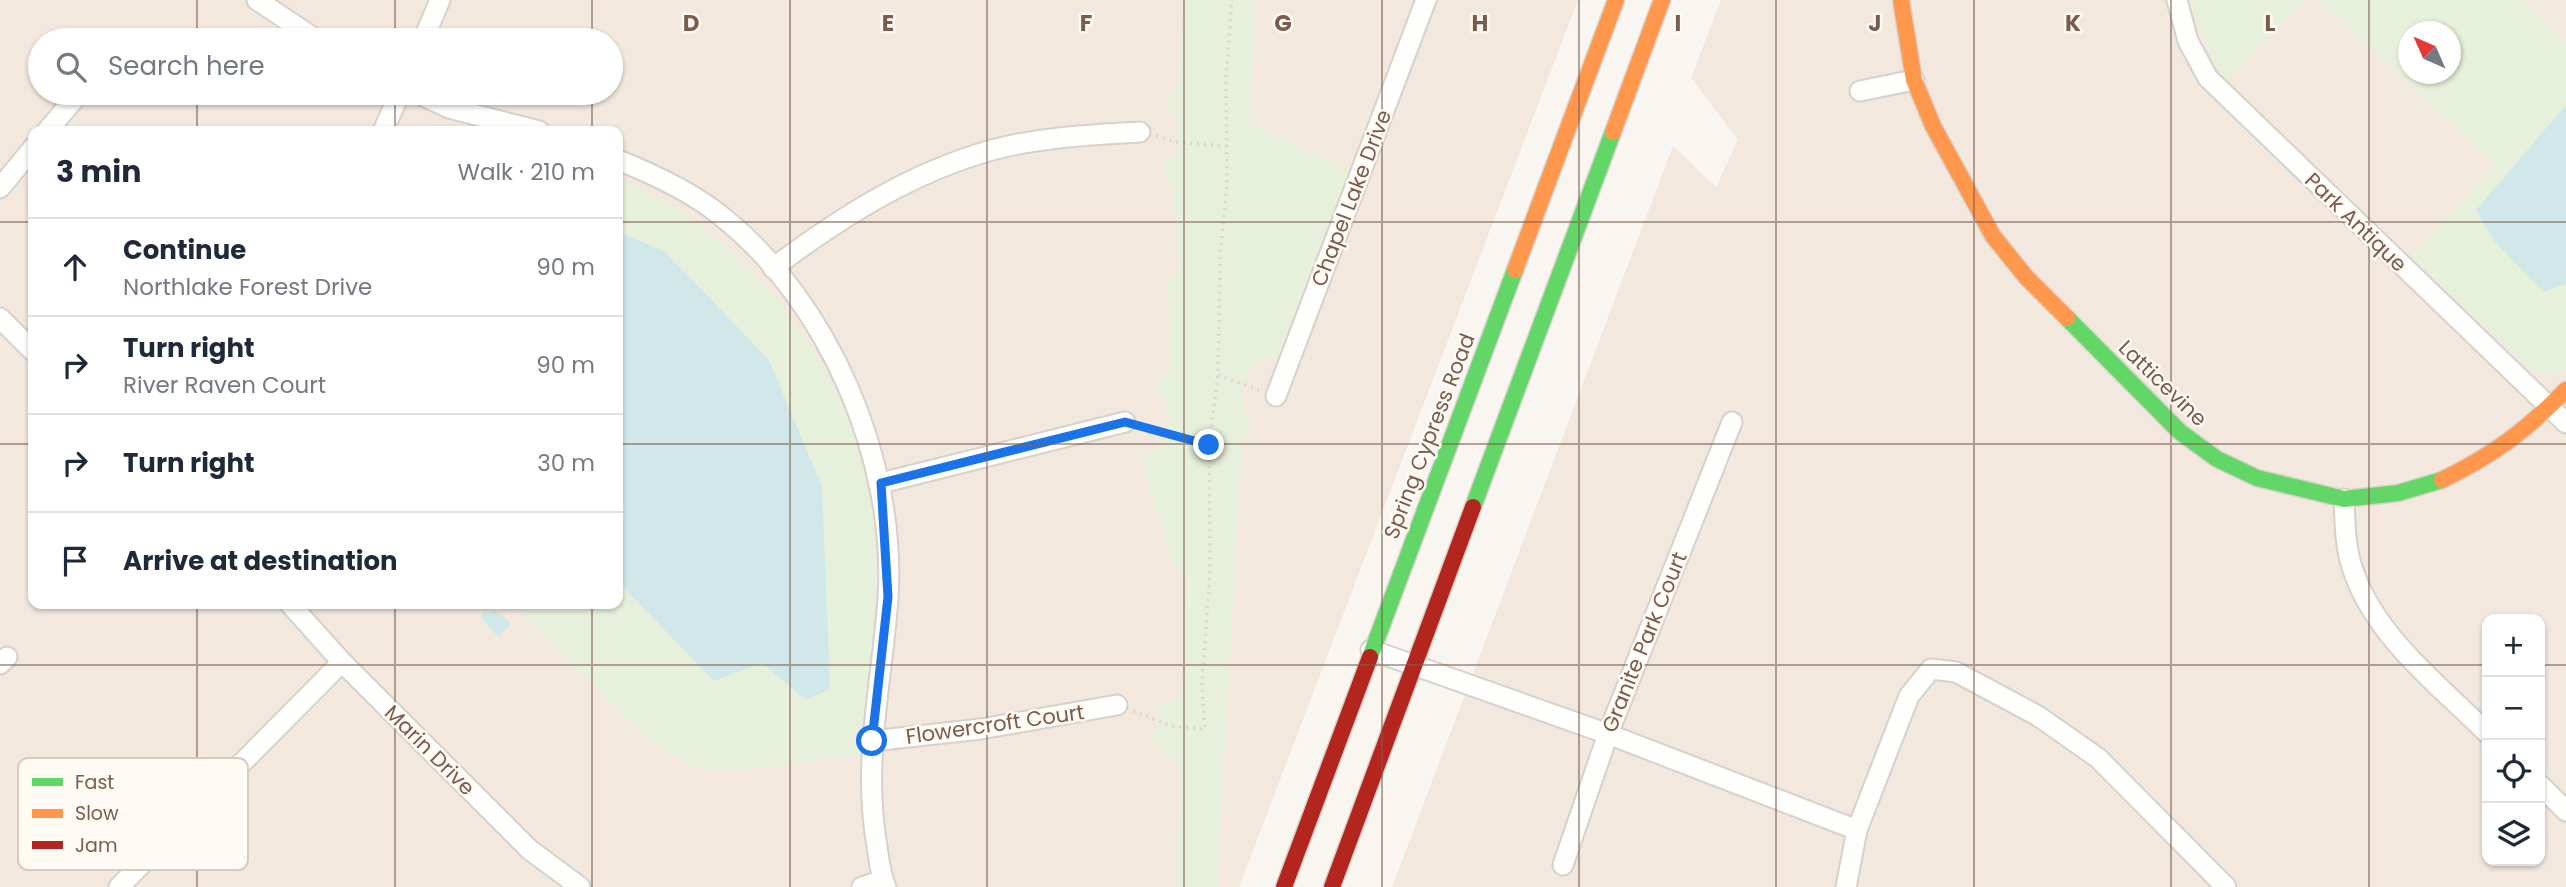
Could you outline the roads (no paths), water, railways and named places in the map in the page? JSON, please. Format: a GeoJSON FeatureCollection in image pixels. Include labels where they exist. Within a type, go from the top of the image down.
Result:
{"type":"FeatureCollection","features":[{"type":"Feature","properties":{"kind":"main road","name":"Spring Cypress Road"},"geometry":{"type":"LineString","coordinates":[[1284,887],[1616,0]]}},
{"type":"Feature","properties":{"kind":"main road"},"geometry":{"type":"LineString","coordinates":[[1332,887],[1414,665],[1571,208],[1662,0]]}},
{"type":"Feature","properties":{"kind":"main road","name":"Latticevine"},"geometry":{"type":"LineString","coordinates":[[1901,0],[1914,80],[1933,126],[1993,236],[2026,277],[2180,432],[2217,459],[2257,478],[2344,499],[2398,493],[2439,481],[2489,457],[2528,428],[2566,390]]}},
{"type":"Feature","properties":{"kind":"main road"},"geometry":{"type":"LineString","coordinates":[[1541,197],[1571,208]]}},
{"type":"Feature","properties":{"kind":"street"},"geometry":{"type":"LineString","coordinates":[[257,0],[299,28]]}},
{"type":"Feature","properties":{"kind":"street"},"geometry":{"type":"LineString","coordinates":[[428,28],[440,0]]}},
{"type":"Feature","properties":{"kind":"street","name":"Chapel Lake Drive"},"geometry":{"type":"LineString","coordinates":[[1276,396],[1426,0]]}},
{"type":"Feature","properties":{"kind":"street","name":"Park Antique"},"geometry":{"type":"LineString","coordinates":[[2177,0],[2189,41],[2208,78],[2566,423]]}},
{"type":"Feature","properties":{"kind":"street"},"geometry":{"type":"LineString","coordinates":[[1860,91],[1914,80]]}},
{"type":"Feature","properties":{"kind":"street"},"geometry":{"type":"LineString","coordinates":[[51,126],[69,105]]}},
{"type":"Feature","properties":{"kind":"street"},"geometry":{"type":"LineString","coordinates":[[385,126],[395,105]]}},
{"type":"Feature","properties":{"kind":"street"},"geometry":{"type":"LineString","coordinates":[[443,105],[519,126]]}},
{"type":"Feature","properties":{"kind":"street"},"geometry":{"type":"LineString","coordinates":[[774,268],[877,197],[960,161],[994,149],[1043,141],[1140,132]]}},
{"type":"Feature","properties":{"kind":"street"},"geometry":{"type":"LineString","coordinates":[[0,187],[28,154]]}},
{"type":"Feature","properties":{"kind":"street"},"geometry":{"type":"LineString","coordinates":[[623,162],[654,175],[720,215],[774,268],[806,313],[852,393],[881,483],[888,597],[872,741],[872,819],[884,883],[862,887]]}},
{"type":"Feature","properties":{"kind":"street"},"geometry":{"type":"LineString","coordinates":[[0,318],[28,346]]}},
{"type":"Feature","properties":{"kind":"street"},"geometry":{"type":"LineString","coordinates":[[881,483],[1125,422]]}},
{"type":"Feature","properties":{"kind":"street","name":"Granite Park Court"},"geometry":{"type":"LineString","coordinates":[[1563,865],[1608,734],[1732,422]]}},
{"type":"Feature","properties":{"kind":"street"},"geometry":{"type":"LineString","coordinates":[[2344,499],[2353,572],[2370,607],[2396,641],[2482,728]]}},
{"type":"Feature","properties":{"kind":"street","name":"Marin Drive"},"geometry":{"type":"LineString","coordinates":[[294,609],[342,662],[530,850],[580,887]]}},
{"type":"Feature","properties":{"kind":"street"},"geometry":{"type":"LineString","coordinates":[[1371,650],[1608,734],[1857,830]]}},
{"type":"Feature","properties":{"kind":"street"},"geometry":{"type":"LineString","coordinates":[[247,758],[342,662]]}},
{"type":"Feature","properties":{"kind":"street"},"geometry":{"type":"LineString","coordinates":[[1846,887],[1857,830],[1909,696],[1931,669],[1956,673],[1997,694],[2038,716],[2098,758],[2226,887]]}},
{"type":"Feature","properties":{"kind":"street","name":"Flowercroft Court"},"geometry":{"type":"LineString","coordinates":[[872,741],[981,729],[1117,705]]}},
{"type":"Feature","properties":{"kind":"street"},"geometry":{"type":"LineString","coordinates":[[2545,790],[2566,811]]}},
{"type":"Feature","properties":{"kind":"street"},"geometry":{"type":"LineString","coordinates":[[119,887],[136,870]]}},
{"type":"Feature","properties":{"kind":"water"},"geometry":{"type":"Polygon","coordinates":[[[2566,105],[2566,284],[2544,292],[2495,242],[2476,210],[2566,105]]]}},
{"type":"Feature","properties":{"kind":"water"},"geometry":{"type":"Polygon","coordinates":[[[623,234],[664,251],[769,360],[822,487],[830,689],[806,700],[762,663],[714,681],[623,587],[623,234]]]}},
{"type":"Feature","properties":{"kind":"water"},"geometry":{"type":"Polygon","coordinates":[[[494,610],[508,620],[510,625],[498,637],[481,617],[484,612],[487,614],[494,610]]]}}]}
